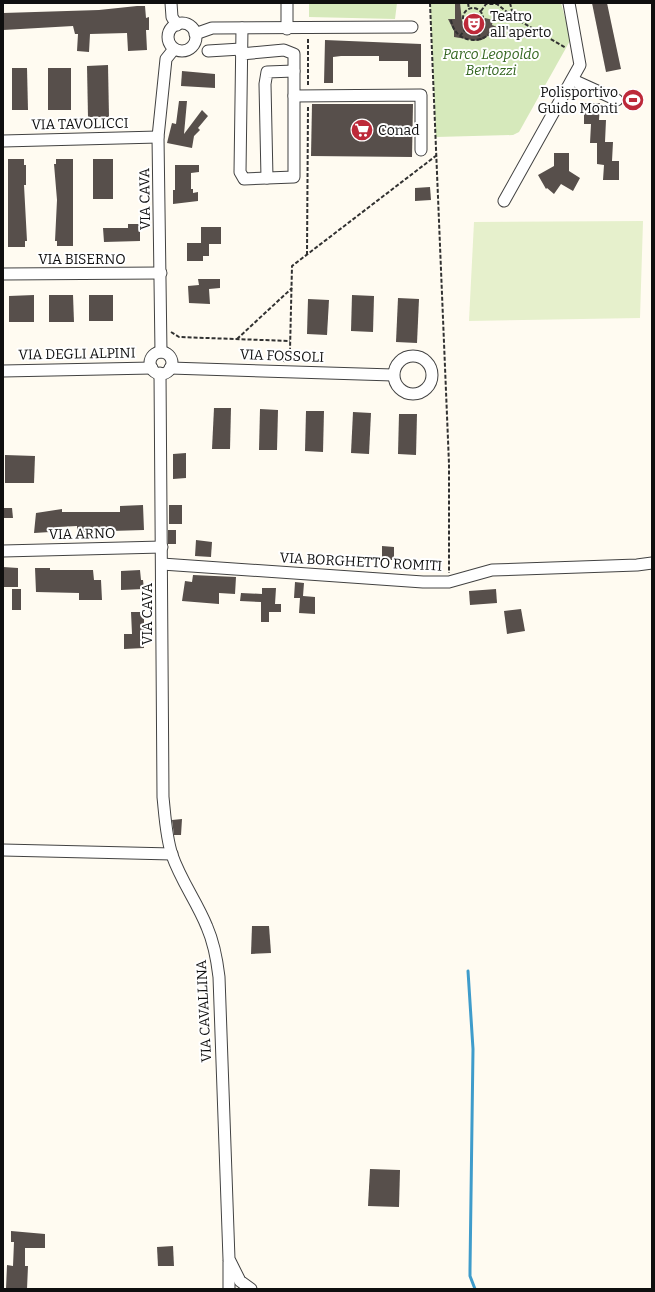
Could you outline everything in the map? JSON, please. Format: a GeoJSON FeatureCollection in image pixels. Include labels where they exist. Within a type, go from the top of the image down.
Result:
{"type":"FeatureCollection","features":[{"type":"Feature","properties":{"kind":"street"},"geometry":{"type":"LineString","coordinates":[[171,3],[172,17],[177,25]]}},
{"type":"Feature","properties":{"kind":"street"},"geometry":{"type":"LineString","coordinates":[[287,3],[287,29]]}},
{"type":"Feature","properties":{"kind":"street"},"geometry":{"type":"LineString","coordinates":[[504,201],[573,80],[580,65],[568,3]]}},
{"type":"Feature","properties":{"kind":"street"},"geometry":{"type":"LineString","coordinates":[[177,25],[188,25],[195,34],[195,42],[190,49],[182,51],[174,49],[169,42],[169,34],[177,25]]}},
{"type":"Feature","properties":{"kind":"street"},"geometry":{"type":"LineString","coordinates":[[195,34],[212,28],[308,29],[412,27]]}},
{"type":"Feature","properties":{"kind":"street"},"geometry":{"type":"LineString","coordinates":[[208,51],[241,52],[284,50],[294,54],[294,177],[244,179],[240,172],[241,52],[242,28]]}},
{"type":"Feature","properties":{"kind":"street","name":"VIA CAVA"},"geometry":{"type":"LineString","coordinates":[[161,352],[158,137],[166,59],[174,49]]}},
{"type":"Feature","properties":{"kind":"street"},"geometry":{"type":"LineString","coordinates":[[267,178],[265,84],[267,72],[294,71]]}},
{"type":"Feature","properties":{"kind":"street"},"geometry":{"type":"LineString","coordinates":[[573,80],[617,100]]}},
{"type":"Feature","properties":{"kind":"street"},"geometry":{"type":"LineString","coordinates":[[294,96],[421,95],[421,150]]}},
{"type":"Feature","properties":{"kind":"street","name":"VIA TAVOLICCI"},"geometry":{"type":"LineString","coordinates":[[3,141],[158,137]]}},
{"type":"Feature","properties":{"kind":"street","name":"VIA BISERNO"},"geometry":{"type":"LineString","coordinates":[[3,274],[161,273]]}},
{"type":"Feature","properties":{"kind":"street"},"geometry":{"type":"LineString","coordinates":[[161,352],[169,356],[172,362],[161,370],[151,359],[155,354],[161,352]]}},
{"type":"Feature","properties":{"kind":"street","name":"VIA DEGLI ALPINI"},"geometry":{"type":"LineString","coordinates":[[3,370],[161,370]]}},
{"type":"Feature","properties":{"kind":"street","name":"VIA CAVA"},"geometry":{"type":"LineString","coordinates":[[161,370],[163,798],[172,854]]}},
{"type":"Feature","properties":{"kind":"street","name":"VIA FOSSOLI"},"geometry":{"type":"LineString","coordinates":[[161,370],[393,374]]}},
{"type":"Feature","properties":{"kind":"street","name":"VIA ARNO"},"geometry":{"type":"LineString","coordinates":[[3,550],[162,547]]}},
{"type":"Feature","properties":{"kind":"street","name":"VIA BORGHETTO ROMITI"},"geometry":{"type":"LineString","coordinates":[[162,564],[423,582],[449,582],[492,570],[591,568],[652,563]]}},
{"type":"Feature","properties":{"kind":"street"},"geometry":{"type":"LineString","coordinates":[[3,850],[172,854]]}},
{"type":"Feature","properties":{"kind":"street","name":"VIA CAVALLINA"},"geometry":{"type":"LineString","coordinates":[[172,854],[183,883],[206,926],[217,958],[219,977],[229,1259],[240,1282],[251,1289]]}},
{"type":"Feature","properties":{"kind":"street"},"geometry":{"type":"LineString","coordinates":[[229,1259],[230,1289]]}},
{"type":"Feature","properties":{"kind":"path"},"geometry":{"type":"LineString","coordinates":[[430,3],[449,464],[449,582]]}},
{"type":"Feature","properties":{"kind":"path"},"geometry":{"type":"LineString","coordinates":[[468,3],[469,9],[464,17],[468,26]]}},
{"type":"Feature","properties":{"kind":"path"},"geometry":{"type":"LineString","coordinates":[[480,11],[486,3],[496,4],[513,17],[579,56]]}},
{"type":"Feature","properties":{"kind":"path"},"geometry":{"type":"LineString","coordinates":[[510,3],[513,17]]}},
{"type":"Feature","properties":{"kind":"path"},"geometry":{"type":"LineString","coordinates":[[469,9],[474,8],[480,11],[483,20],[476,27]]}},
{"type":"Feature","properties":{"kind":"path"},"geometry":{"type":"LineString","coordinates":[[451,20],[454,28],[460,36],[471,40],[481,40],[488,36],[495,28]]}},
{"type":"Feature","properties":{"kind":"path"},"geometry":{"type":"LineString","coordinates":[[468,26],[476,27]]}},
{"type":"Feature","properties":{"kind":"path"},"geometry":{"type":"LineString","coordinates":[[460,36],[468,26]]}},
{"type":"Feature","properties":{"kind":"path"},"geometry":{"type":"LineString","coordinates":[[476,27],[481,40]]}},
{"type":"Feature","properties":{"kind":"path"},"geometry":{"type":"LineString","coordinates":[[307,255],[308,29]]}},
{"type":"Feature","properties":{"kind":"path"},"geometry":{"type":"LineString","coordinates":[[284,371],[284,359],[289,353],[290,341],[292,266],[437,155]]}},
{"type":"Feature","properties":{"kind":"path"},"geometry":{"type":"LineString","coordinates":[[237,339],[292,288]]}},
{"type":"Feature","properties":{"kind":"path"},"geometry":{"type":"LineString","coordinates":[[161,331],[170,331],[179,337],[290,341]]}},
{"type":"Feature","properties":{"kind":"green space"},"geometry":{"type":"Polygon","coordinates":[[[309,3],[397,3],[395,19],[309,17],[309,3]]]}},
{"type":"Feature","properties":{"kind":"green space","name":"Parco Leopoldo Bertozzi"},"geometry":{"type":"Polygon","coordinates":[[[430,3],[561,3],[571,39],[519,132],[513,135],[436,137],[430,3]]]}},
{"type":"Feature","properties":{"kind":"green space"},"geometry":{"type":"Polygon","coordinates":[[[643,221],[640,318],[469,321],[474,222],[643,221]]]}},
{"type":"Feature","properties":{"kind":"building"},"geometry":{"type":"Polygon","coordinates":[[[455,3],[460,3],[462,21],[467,27],[472,29],[478,28],[485,18],[493,20],[492,25],[497,27],[484,39],[478,41],[454,37],[454,31],[448,19],[455,19],[455,3]]]}},
{"type":"Feature","properties":{"kind":"building"},"geometry":{"type":"Polygon","coordinates":[[[592,3],[607,3],[621,69],[606,72],[592,3]]]}},
{"type":"Feature","properties":{"kind":"building"},"geometry":{"type":"Polygon","coordinates":[[[145,6],[146,18],[149,17],[149,30],[146,30],[147,50],[128,51],[127,33],[90,34],[89,52],[77,51],[78,34],[75,34],[73,26],[3,30],[3,13],[99,10],[145,6]]]}},
{"type":"Feature","properties":{"kind":"building"},"geometry":{"type":"Polygon","coordinates":[[[325,40],[421,44],[421,77],[408,77],[408,61],[379,61],[379,56],[341,56],[333,57],[333,83],[324,83],[325,40]]]}},
{"type":"Feature","properties":{"kind":"building"},"geometry":{"type":"Polygon","coordinates":[[[108,65],[109,117],[88,117],[87,66],[108,65]]]}},
{"type":"Feature","properties":{"kind":"building"},"geometry":{"type":"Polygon","coordinates":[[[12,68],[27,68],[28,110],[12,110],[12,68]]]}},
{"type":"Feature","properties":{"kind":"building"},"geometry":{"type":"Polygon","coordinates":[[[48,68],[71,68],[71,110],[48,110],[48,68]]]}},
{"type":"Feature","properties":{"kind":"building"},"geometry":{"type":"Polygon","coordinates":[[[182,71],[215,74],[215,88],[181,86],[182,71]]]}},
{"type":"Feature","properties":{"kind":"building"},"geometry":{"type":"Polygon","coordinates":[[[179,101],[187,101],[184,134],[202,110],[208,116],[198,128],[200,130],[194,136],[192,148],[167,143],[172,123],[176,124],[179,101]]]}},
{"type":"Feature","properties":{"kind":"building"},"geometry":{"type":"Polygon","coordinates":[[[584,103],[600,103],[599,120],[606,120],[605,142],[613,142],[612,161],[619,161],[619,180],[603,180],[604,165],[597,164],[597,143],[590,143],[591,124],[584,124],[584,103]]]}},
{"type":"Feature","properties":{"kind":"building","name":"Conad"},"geometry":{"type":"Polygon","coordinates":[[[312,104],[413,104],[412,157],[311,156],[312,104]]]}},
{"type":"Feature","properties":{"kind":"building"},"geometry":{"type":"Polygon","coordinates":[[[554,153],[569,153],[569,171],[580,178],[573,191],[561,184],[554,194],[547,188],[546,189],[538,175],[554,166],[554,153]]]}},
{"type":"Feature","properties":{"kind":"building"},"geometry":{"type":"Polygon","coordinates":[[[8,159],[24,159],[24,165],[26,165],[26,185],[24,185],[27,241],[25,241],[25,247],[8,247],[8,159]]]}},
{"type":"Feature","properties":{"kind":"building"},"geometry":{"type":"Polygon","coordinates":[[[56,159],[73,159],[73,246],[57,246],[57,241],[55,241],[57,200],[54,164],[56,164],[56,159]]]}},
{"type":"Feature","properties":{"kind":"building"},"geometry":{"type":"Polygon","coordinates":[[[93,159],[113,159],[113,199],[93,199],[93,159]]]}},
{"type":"Feature","properties":{"kind":"building"},"geometry":{"type":"Polygon","coordinates":[[[175,165],[199,165],[199,172],[191,173],[191,189],[193,189],[193,193],[198,192],[198,201],[173,204],[173,190],[175,190],[175,165]]]}},
{"type":"Feature","properties":{"kind":"building"},"geometry":{"type":"Polygon","coordinates":[[[430,187],[431,200],[415,201],[415,188],[430,187]]]}},
{"type":"Feature","properties":{"kind":"building"},"geometry":{"type":"Polygon","coordinates":[[[128,224],[140,224],[140,241],[104,242],[103,228],[128,228],[128,224]]]}},
{"type":"Feature","properties":{"kind":"building"},"geometry":{"type":"Polygon","coordinates":[[[201,227],[221,227],[221,244],[209,244],[209,256],[203,256],[203,261],[187,261],[187,243],[201,243],[201,227]]]}},
{"type":"Feature","properties":{"kind":"building"},"geometry":{"type":"Polygon","coordinates":[[[198,279],[220,279],[220,288],[209,289],[210,304],[189,303],[188,286],[199,285],[198,279]]]}},
{"type":"Feature","properties":{"kind":"building"},"geometry":{"type":"Polygon","coordinates":[[[34,295],[34,322],[9,322],[9,296],[34,295]]]}},
{"type":"Feature","properties":{"kind":"building"},"geometry":{"type":"Polygon","coordinates":[[[49,295],[73,295],[74,322],[49,322],[49,295]]]}},
{"type":"Feature","properties":{"kind":"building"},"geometry":{"type":"Polygon","coordinates":[[[89,295],[113,295],[113,321],[89,321],[89,295]]]}},
{"type":"Feature","properties":{"kind":"building"},"geometry":{"type":"Polygon","coordinates":[[[352,295],[374,296],[373,332],[351,331],[352,295]]]}},
{"type":"Feature","properties":{"kind":"building"},"geometry":{"type":"Polygon","coordinates":[[[398,298],[419,299],[417,343],[396,342],[398,298]]]}},
{"type":"Feature","properties":{"kind":"building"},"geometry":{"type":"Polygon","coordinates":[[[308,299],[329,300],[327,335],[307,334],[308,299]]]}},
{"type":"Feature","properties":{"kind":"building"},"geometry":{"type":"Polygon","coordinates":[[[214,408],[231,408],[230,449],[212,449],[214,408]]]}},
{"type":"Feature","properties":{"kind":"building"},"geometry":{"type":"Polygon","coordinates":[[[260,409],[278,410],[277,450],[259,450],[260,409]]]}},
{"type":"Feature","properties":{"kind":"building"},"geometry":{"type":"Polygon","coordinates":[[[306,411],[324,411],[323,452],[305,451],[306,411]]]}},
{"type":"Feature","properties":{"kind":"building"},"geometry":{"type":"Polygon","coordinates":[[[353,412],[371,413],[369,454],[351,453],[353,412]]]}},
{"type":"Feature","properties":{"kind":"building"},"geometry":{"type":"Polygon","coordinates":[[[399,414],[417,414],[416,455],[398,454],[399,414]]]}},
{"type":"Feature","properties":{"kind":"building"},"geometry":{"type":"Polygon","coordinates":[[[186,453],[186,478],[173,479],[173,454],[186,453]]]}},
{"type":"Feature","properties":{"kind":"building"},"geometry":{"type":"Polygon","coordinates":[[[5,455],[35,456],[34,483],[5,483],[5,455]]]}},
{"type":"Feature","properties":{"kind":"building"},"geometry":{"type":"Polygon","coordinates":[[[143,505],[144,530],[77,532],[77,526],[58,527],[50,529],[50,532],[34,533],[36,513],[62,509],[62,512],[120,512],[120,506],[143,505]]]}},
{"type":"Feature","properties":{"kind":"building"},"geometry":{"type":"Polygon","coordinates":[[[169,505],[182,505],[182,524],[169,524],[169,505]]]}},
{"type":"Feature","properties":{"kind":"building"},"geometry":{"type":"Polygon","coordinates":[[[3,508],[12,508],[13,518],[3,518],[3,508]]]}},
{"type":"Feature","properties":{"kind":"building"},"geometry":{"type":"Polygon","coordinates":[[[168,530],[176,530],[176,544],[168,544],[168,530]]]}},
{"type":"Feature","properties":{"kind":"building"},"geometry":{"type":"Polygon","coordinates":[[[196,540],[212,542],[211,557],[195,556],[196,540]]]}},
{"type":"Feature","properties":{"kind":"building"},"geometry":{"type":"Polygon","coordinates":[[[382,546],[394,547],[394,560],[382,560],[382,546]]]}},
{"type":"Feature","properties":{"kind":"building"},"geometry":{"type":"Polygon","coordinates":[[[3,567],[18,568],[18,587],[3,587],[3,567]]]}},
{"type":"Feature","properties":{"kind":"building"},"geometry":{"type":"Polygon","coordinates":[[[35,568],[50,568],[50,570],[93,570],[94,580],[101,580],[102,600],[79,600],[79,593],[36,592],[35,568]]]}},
{"type":"Feature","properties":{"kind":"building"},"geometry":{"type":"Polygon","coordinates":[[[140,570],[144,589],[121,590],[121,571],[140,570]]]}},
{"type":"Feature","properties":{"kind":"building"},"geometry":{"type":"Polygon","coordinates":[[[193,575],[236,577],[235,594],[219,593],[219,604],[182,601],[185,581],[192,582],[193,575]]]}},
{"type":"Feature","properties":{"kind":"building"},"geometry":{"type":"Polygon","coordinates":[[[295,582],[304,583],[303,596],[315,597],[315,614],[299,613],[300,598],[294,598],[295,582]]]}},
{"type":"Feature","properties":{"kind":"building"},"geometry":{"type":"Polygon","coordinates":[[[262,588],[276,588],[275,604],[281,604],[281,612],[269,612],[269,622],[261,622],[261,602],[240,601],[241,593],[262,594],[262,588]]]}},
{"type":"Feature","properties":{"kind":"building"},"geometry":{"type":"Polygon","coordinates":[[[12,589],[21,589],[21,610],[12,610],[12,589]]]}},
{"type":"Feature","properties":{"kind":"building"},"geometry":{"type":"Polygon","coordinates":[[[496,589],[497,603],[470,605],[469,591],[496,589]]]}},
{"type":"Feature","properties":{"kind":"building"},"geometry":{"type":"Polygon","coordinates":[[[521,609],[525,631],[507,634],[504,611],[521,609]]]}},
{"type":"Feature","properties":{"kind":"building"},"geometry":{"type":"Polygon","coordinates":[[[131,612],[144,612],[144,648],[124,649],[124,634],[132,634],[131,612]]]}},
{"type":"Feature","properties":{"kind":"building"},"geometry":{"type":"Polygon","coordinates":[[[182,819],[181,835],[174,835],[172,820],[182,819]]]}},
{"type":"Feature","properties":{"kind":"building"},"geometry":{"type":"Polygon","coordinates":[[[252,926],[269,926],[271,953],[251,954],[252,926]]]}},
{"type":"Feature","properties":{"kind":"building"},"geometry":{"type":"Polygon","coordinates":[[[370,1169],[400,1170],[399,1207],[368,1206],[370,1169]]]}},
{"type":"Feature","properties":{"kind":"building"},"geometry":{"type":"Polygon","coordinates":[[[11,1231],[45,1234],[45,1248],[25,1248],[25,1266],[28,1266],[27,1289],[6,1289],[7,1265],[13,1266],[14,1242],[11,1242],[11,1231]]]}},
{"type":"Feature","properties":{"kind":"building"},"geometry":{"type":"Polygon","coordinates":[[[173,1246],[174,1266],[158,1266],[157,1247],[173,1246]]]}},
{"type":"Feature","properties":{"kind":"waterway"},"geometry":{"type":"LineString","coordinates":[[468,971],[473,1049],[470,1276],[475,1289]]}},
{"type":"Feature","properties":{"kind":"place","name":"Teatro all'aperto"},"geometry":{"type":"Point","coordinates":[474,24]}},
{"type":"Feature","properties":{"kind":"place","name":"Polisportivo Guido Monti"},"geometry":{"type":"Point","coordinates":[633,100]}},
{"type":"Feature","properties":{"kind":"place","name":"Conad"},"geometry":{"type":"Point","coordinates":[362,130]}}]}
